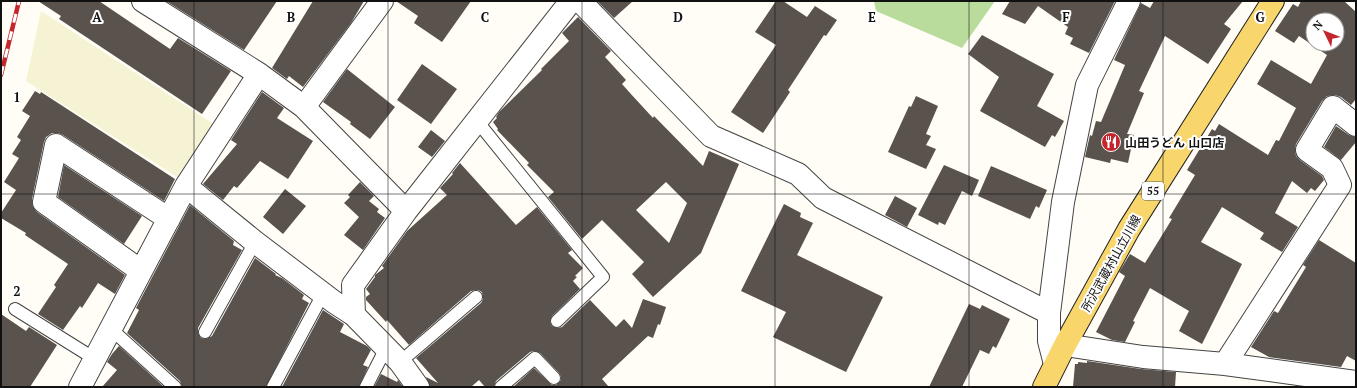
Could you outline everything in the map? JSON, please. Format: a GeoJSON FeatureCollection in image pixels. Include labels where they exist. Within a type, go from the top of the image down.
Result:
{"type":"FeatureCollection","features":[{"type":"Feature","properties":{"kind":"main road","name":"所沢武蔵村山立川線"},"geometry":{"type":"LineString","coordinates":[[1044,387],[1065,345],[1129,229],[1273,1]]}},
{"type":"Feature","properties":{"kind":"street"},"geometry":{"type":"LineString","coordinates":[[304,107],[382,1]]}},
{"type":"Feature","properties":{"kind":"street"},"geometry":{"type":"LineString","coordinates":[[354,315],[353,285],[406,211],[571,1]]}},
{"type":"Feature","properties":{"kind":"street"},"geometry":{"type":"LineString","coordinates":[[580,1],[711,136],[798,174],[823,198],[1049,313]]}},
{"type":"Feature","properties":{"kind":"street"},"geometry":{"type":"LineString","coordinates":[[1055,364],[1049,341],[1049,313],[1063,202],[1087,85],[1129,1]]}},
{"type":"Feature","properties":{"kind":"street"},"geometry":{"type":"LineString","coordinates":[[154,4],[259,74],[304,107],[406,211]]}},
{"type":"Feature","properties":{"kind":"street"},"geometry":{"type":"LineString","coordinates":[[80,387],[186,186],[259,74]]}},
{"type":"Feature","properties":{"kind":"street"},"geometry":{"type":"LineString","coordinates":[[1225,364],[1340,186],[1332,168],[1307,150],[1333,107],[1356,125]]}},
{"type":"Feature","properties":{"kind":"street"},"geometry":{"type":"LineString","coordinates":[[141,271],[44,202],[56,145],[169,219]]}},
{"type":"Feature","properties":{"kind":"street"},"geometry":{"type":"LineString","coordinates":[[186,186],[255,242],[323,294],[354,315],[393,355],[414,385]]}},
{"type":"Feature","properties":{"kind":"street"},"geometry":{"type":"LineString","coordinates":[[1065,345],[1143,357],[1225,364],[1356,382]]}},
{"type":"Feature","properties":{"kind":"lane"},"geometry":{"type":"LineString","coordinates":[[477,121],[603,277],[557,321]]}},
{"type":"Feature","properties":{"kind":"lane"},"geometry":{"type":"LineString","coordinates":[[205,332],[255,242]]}},
{"type":"Feature","properties":{"kind":"lane"},"geometry":{"type":"LineString","coordinates":[[273,387],[323,294]]}},
{"type":"Feature","properties":{"kind":"lane"},"geometry":{"type":"LineString","coordinates":[[366,387],[393,355],[476,297]]}},
{"type":"Feature","properties":{"kind":"lane"},"geometry":{"type":"LineString","coordinates":[[15,309],[95,359]]}},
{"type":"Feature","properties":{"kind":"lane"},"geometry":{"type":"LineString","coordinates":[[111,329],[175,387]]}},
{"type":"Feature","properties":{"kind":"lane"},"geometry":{"type":"LineString","coordinates":[[501,387],[535,358],[554,378]]}},
{"type":"Feature","properties":{"kind":"shaded area"},"geometry":{"type":"Polygon","coordinates":[[[41,11],[215,125],[182,180],[26,81],[41,11]]]}},
{"type":"Feature","properties":{"kind":"green space"},"geometry":{"type":"Polygon","coordinates":[[[874,1],[995,1],[962,48],[876,11],[874,1]]]}},
{"type":"Feature","properties":{"kind":"building"},"geometry":{"type":"Polygon","coordinates":[[[38,1],[99,1],[170,49],[178,38],[231,71],[202,114],[59,19],[61,16],[38,1]]]}},
{"type":"Feature","properties":{"kind":"building"},"geometry":{"type":"Polygon","coordinates":[[[166,1],[277,1],[244,50],[166,1]]]}},
{"type":"Feature","properties":{"kind":"building"},"geometry":{"type":"Polygon","coordinates":[[[313,1],[364,1],[351,23],[303,87],[289,76],[287,79],[272,68],[313,1]]]}},
{"type":"Feature","properties":{"kind":"building"},"geometry":{"type":"Polygon","coordinates":[[[396,1],[471,1],[442,42],[414,23],[418,16],[396,1]]]}},
{"type":"Feature","properties":{"kind":"building"},"geometry":{"type":"Polygon","coordinates":[[[597,1],[633,1],[614,18],[597,1]]]}},
{"type":"Feature","properties":{"kind":"building"},"geometry":{"type":"Polygon","coordinates":[[[776,1],[783,1],[807,17],[815,6],[837,20],[826,36],[824,35],[788,90],[790,92],[763,133],[731,112],[776,45],[755,32],[776,1]]]}},
{"type":"Feature","properties":{"kind":"building"},"geometry":{"type":"Polygon","coordinates":[[[1010,1],[1115,1],[1089,53],[1070,44],[1073,38],[1065,34],[1068,27],[1038,6],[1025,24],[1002,14],[1010,1]]]}},
{"type":"Feature","properties":{"kind":"building"},"geometry":{"type":"Polygon","coordinates":[[[1154,1],[1243,1],[1224,24],[1231,29],[1208,64],[1165,36],[1139,91],[1144,93],[1127,134],[1134,135],[1128,163],[1111,159],[1110,163],[1085,157],[1090,135],[1092,136],[1096,121],[1101,122],[1125,65],[1114,60],[1141,3],[1150,8],[1154,1]]]}},
{"type":"Feature","properties":{"kind":"building"},"geometry":{"type":"Polygon","coordinates":[[[1301,1],[1344,1],[1356,12],[1356,99],[1351,105],[1341,97],[1335,95],[1327,96],[1322,101],[1296,144],[1296,156],[1322,176],[1324,180],[1315,191],[1311,188],[1307,193],[1292,181],[1275,213],[1298,227],[1282,252],[1260,239],[1264,233],[1222,207],[1201,242],[1242,264],[1202,344],[1179,331],[1189,311],[1150,288],[1133,321],[1135,322],[1125,342],[1112,340],[1096,332],[1125,276],[1119,272],[1130,254],[1145,263],[1172,219],[1169,218],[1195,175],[1187,170],[1212,129],[1215,131],[1219,124],[1268,155],[1276,140],[1279,141],[1296,108],[1257,84],[1271,60],[1311,84],[1327,55],[1323,52],[1345,52],[1345,12],[1305,12],[1305,40],[1299,36],[1294,43],[1275,31],[1293,4],[1298,7],[1301,1]]]}},
{"type":"Feature","properties":{"kind":"building"},"geometry":{"type":"Polygon","coordinates":[[[578,17],[611,51],[605,57],[626,80],[622,84],[653,118],[654,116],[703,166],[709,151],[739,164],[701,253],[653,297],[632,274],[644,262],[602,220],[582,239],[548,197],[554,192],[527,165],[529,163],[497,130],[498,129],[493,122],[497,118],[496,117],[499,112],[569,41],[562,33],[578,17]],[[666,182],[636,210],[669,243],[687,203],[666,182]]]}},
{"type":"Feature","properties":{"kind":"building"},"geometry":{"type":"Polygon","coordinates":[[[982,35],[1054,74],[1037,106],[1064,121],[1055,137],[1052,135],[1045,147],[980,111],[999,77],[968,54],[982,35]]]}},
{"type":"Feature","properties":{"kind":"building"},"geometry":{"type":"Polygon","coordinates":[[[422,64],[457,89],[431,124],[397,100],[422,64]]]}},
{"type":"Feature","properties":{"kind":"building"},"geometry":{"type":"Polygon","coordinates":[[[347,69],[395,107],[370,139],[350,124],[351,122],[323,102],[347,69]]]}},
{"type":"Feature","properties":{"kind":"building"},"geometry":{"type":"Polygon","coordinates":[[[35,91],[40,94],[41,92],[175,179],[164,201],[63,135],[52,133],[46,137],[32,199],[33,207],[37,212],[125,275],[115,294],[98,283],[82,308],[80,306],[63,330],[38,314],[56,287],[54,285],[68,264],[25,235],[26,233],[1,218],[1,213],[16,190],[4,182],[19,158],[12,154],[21,140],[17,137],[30,116],[22,111],[35,91]]]}},
{"type":"Feature","properties":{"kind":"building"},"geometry":{"type":"Polygon","coordinates":[[[262,92],[284,108],[277,118],[313,141],[288,179],[260,161],[237,188],[234,186],[223,200],[203,184],[237,144],[231,140],[262,92]]]}},
{"type":"Feature","properties":{"kind":"building"},"geometry":{"type":"Polygon","coordinates":[[[916,96],[938,106],[926,134],[931,136],[926,145],[936,149],[926,169],[888,152],[909,106],[911,107],[916,96]]]}},
{"type":"Feature","properties":{"kind":"building"},"geometry":{"type":"Polygon","coordinates":[[[1336,126],[1349,135],[1356,137],[1356,142],[1341,160],[1324,147],[1336,126]]]}},
{"type":"Feature","properties":{"kind":"building"},"geometry":{"type":"Polygon","coordinates":[[[431,130],[445,141],[432,157],[418,147],[431,130]]]}},
{"type":"Feature","properties":{"kind":"building"},"geometry":{"type":"Polygon","coordinates":[[[460,163],[516,225],[537,207],[572,250],[568,253],[583,268],[575,276],[577,277],[573,281],[580,289],[552,316],[550,322],[552,326],[558,328],[562,327],[590,300],[616,327],[624,319],[632,328],[643,299],[666,307],[660,325],[658,324],[653,338],[648,336],[602,379],[609,387],[513,387],[534,368],[552,385],[556,385],[561,380],[559,373],[540,353],[534,351],[530,352],[496,381],[494,387],[485,387],[479,380],[471,387],[430,387],[426,377],[438,383],[416,358],[481,303],[483,299],[482,292],[478,290],[471,291],[409,345],[387,320],[386,322],[366,300],[366,297],[370,294],[366,289],[375,275],[384,268],[382,266],[407,231],[447,195],[440,188],[453,174],[452,173],[460,163]]]}},
{"type":"Feature","properties":{"kind":"building"},"geometry":{"type":"Polygon","coordinates":[[[64,165],[142,216],[124,244],[58,197],[64,165]]]}},
{"type":"Feature","properties":{"kind":"building"},"geometry":{"type":"Polygon","coordinates":[[[944,165],[979,180],[972,196],[962,191],[945,225],[939,222],[938,225],[918,215],[944,165]]]}},
{"type":"Feature","properties":{"kind":"building"},"geometry":{"type":"Polygon","coordinates":[[[991,166],[1047,190],[1039,208],[1036,206],[1030,219],[978,196],[991,166]]]}},
{"type":"Feature","properties":{"kind":"building"},"geometry":{"type":"Polygon","coordinates":[[[360,182],[374,196],[369,201],[379,209],[377,212],[385,218],[363,250],[344,235],[359,217],[344,203],[350,197],[348,195],[360,182]]]}},
{"type":"Feature","properties":{"kind":"building"},"geometry":{"type":"Polygon","coordinates":[[[285,189],[306,206],[283,234],[263,217],[285,189]]]}},
{"type":"Feature","properties":{"kind":"building"},"geometry":{"type":"Polygon","coordinates":[[[895,196],[917,208],[907,227],[885,215],[895,196]]]}},
{"type":"Feature","properties":{"kind":"building"},"geometry":{"type":"Polygon","coordinates":[[[784,204],[801,213],[800,217],[813,223],[797,255],[883,297],[846,372],[773,337],[786,312],[741,291],[784,204]]]}},
{"type":"Feature","properties":{"kind":"building"},"geometry":{"type":"Polygon","coordinates":[[[190,205],[234,241],[233,245],[242,250],[198,328],[198,333],[201,338],[206,339],[212,336],[255,258],[276,274],[275,275],[282,278],[304,295],[302,299],[309,303],[266,387],[182,387],[180,381],[127,333],[139,310],[136,308],[190,205]]]}},
{"type":"Feature","properties":{"kind":"building"},"geometry":{"type":"Polygon","coordinates":[[[1319,240],[1356,263],[1356,361],[1347,356],[1341,367],[1269,357],[1251,347],[1274,311],[1278,313],[1306,267],[1303,265],[1319,240]]]}},
{"type":"Feature","properties":{"kind":"building"},"geometry":{"type":"Polygon","coordinates":[[[969,304],[980,309],[982,305],[1010,319],[996,348],[993,346],[989,354],[980,350],[962,387],[929,387],[969,304]]]}},
{"type":"Feature","properties":{"kind":"building"},"geometry":{"type":"Polygon","coordinates":[[[323,310],[344,324],[340,332],[367,346],[371,350],[363,365],[368,367],[359,387],[282,387],[323,310]]]}},
{"type":"Feature","properties":{"kind":"building"},"geometry":{"type":"Polygon","coordinates":[[[1,314],[26,331],[29,327],[57,345],[30,387],[1,387],[1,314]]]}},
{"type":"Feature","properties":{"kind":"building"},"geometry":{"type":"Polygon","coordinates":[[[119,346],[164,387],[102,387],[117,370],[107,362],[119,346]]]}},
{"type":"Feature","properties":{"kind":"building"},"geometry":{"type":"Polygon","coordinates":[[[1087,361],[1141,369],[1176,372],[1175,387],[1073,387],[1075,364],[1078,364],[1078,362],[1087,363],[1087,361]]]}},
{"type":"Feature","properties":{"kind":"building"},"geometry":{"type":"Polygon","coordinates":[[[381,374],[397,382],[398,380],[403,387],[374,387],[381,374]]]}},
{"type":"Feature","properties":{"kind":"railway"},"geometry":{"type":"LineString","coordinates":[[1,75],[19,1]]}},
{"type":"Feature","properties":{"kind":"place","name":"山田うどん 山口店"},"geometry":{"type":"Point","coordinates":[1111,142]}}]}
